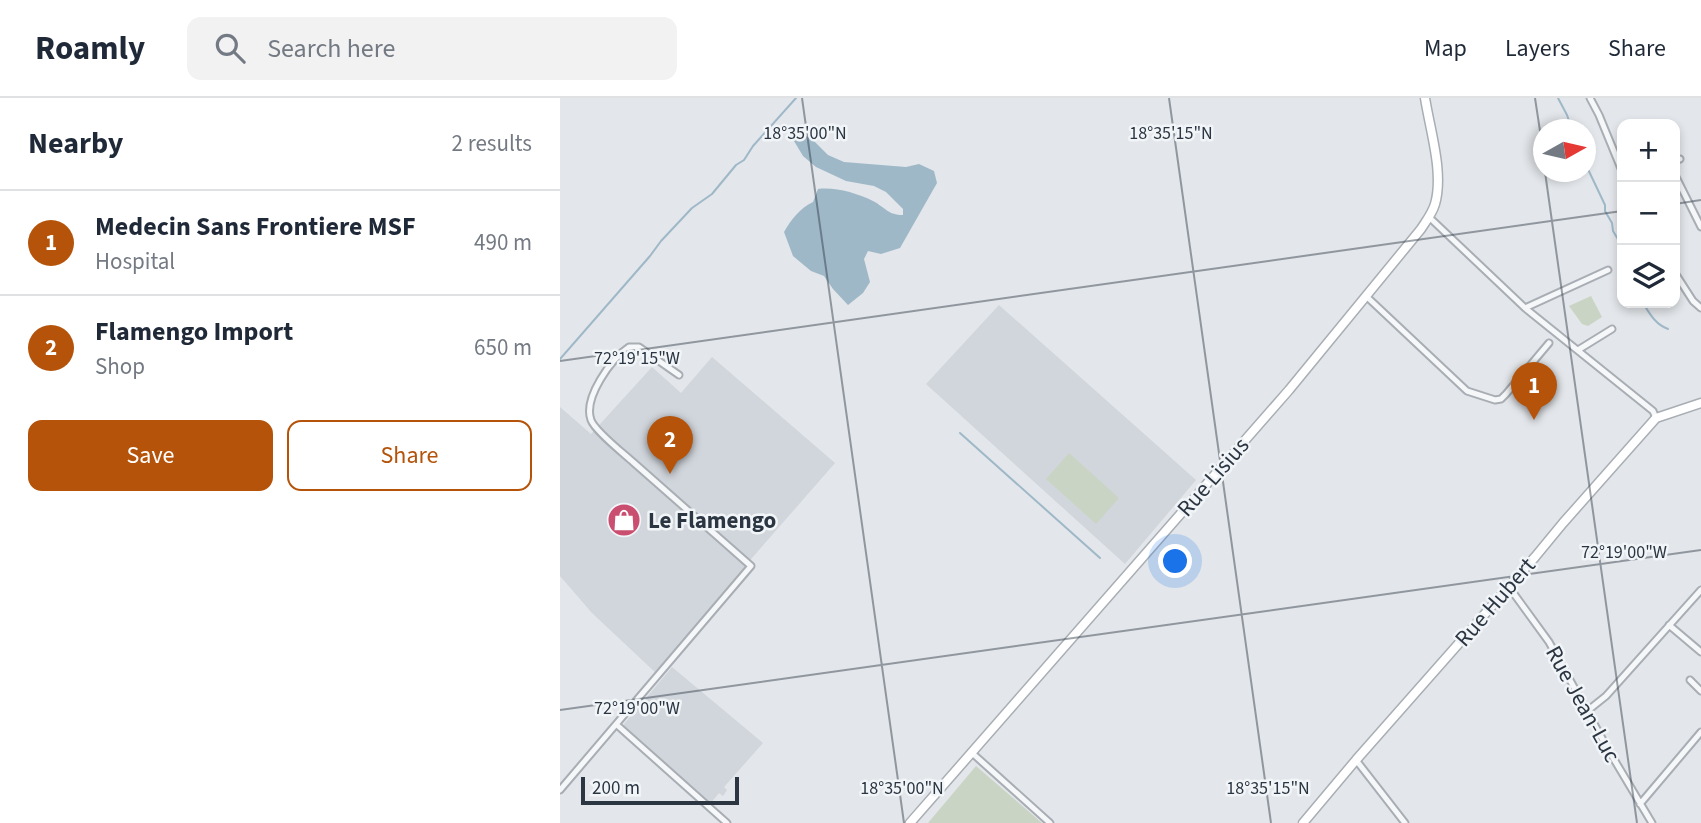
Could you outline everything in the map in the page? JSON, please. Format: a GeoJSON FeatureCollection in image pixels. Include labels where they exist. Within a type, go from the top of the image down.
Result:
{"type":"FeatureCollection","features":[{"type":"Feature","properties":{"kind":"street","name":"Rue Lisius"},"geometry":{"type":"LineString","coordinates":[[910,823],[1289,390],[1366,296],[1434,222],[1438,172],[1425,98]]}},
{"type":"Feature","properties":{"kind":"street"},"geometry":{"type":"LineString","coordinates":[[1590,98],[1617,160]]}},
{"type":"Feature","properties":{"kind":"street"},"geometry":{"type":"LineString","coordinates":[[1678,182],[1701,227]]}},
{"type":"Feature","properties":{"kind":"street"},"geometry":{"type":"LineString","coordinates":[[1434,222],[1525,309],[1654,411],[1656,418],[1700,405]]}},
{"type":"Feature","properties":{"kind":"street"},"geometry":{"type":"LineString","coordinates":[[1525,309],[1608,270]]}},
{"type":"Feature","properties":{"kind":"street"},"geometry":{"type":"LineString","coordinates":[[1680,280],[1701,308]]}},
{"type":"Feature","properties":{"kind":"street"},"geometry":{"type":"LineString","coordinates":[[1366,296],[1467,391],[1492,400],[1499,400],[1506,394],[1549,343]]}},
{"type":"Feature","properties":{"kind":"street"},"geometry":{"type":"LineString","coordinates":[[1578,350],[1612,329]]}},
{"type":"Feature","properties":{"kind":"street"},"geometry":{"type":"LineString","coordinates":[[560,790],[751,566],[621,452],[590,420],[590,400],[600,381],[613,362],[629,347],[639,347],[679,375]]}},
{"type":"Feature","properties":{"kind":"street","name":"Rue Hubert"},"geometry":{"type":"LineString","coordinates":[[1309,821],[1356,760],[1656,418]]}},
{"type":"Feature","properties":{"kind":"street","name":"Rue Jean-Luc"},"geometry":{"type":"LineString","coordinates":[[1509,587],[1549,642],[1586,712],[1652,823]]}},
{"type":"Feature","properties":{"kind":"street"},"geometry":{"type":"LineString","coordinates":[[1586,712],[1606,696],[1701,590]]}},
{"type":"Feature","properties":{"kind":"street"},"geometry":{"type":"LineString","coordinates":[[1669,625],[1701,652]]}},
{"type":"Feature","properties":{"kind":"street"},"geometry":{"type":"LineString","coordinates":[[1690,680],[1701,691]]}},
{"type":"Feature","properties":{"kind":"street"},"geometry":{"type":"LineString","coordinates":[[617,724],[727,823]]}},
{"type":"Feature","properties":{"kind":"street"},"geometry":{"type":"LineString","coordinates":[[1640,804],[1701,732]]}},
{"type":"Feature","properties":{"kind":"street"},"geometry":{"type":"LineString","coordinates":[[971,752],[1051,823]]}},
{"type":"Feature","properties":{"kind":"street"},"geometry":{"type":"LineString","coordinates":[[1356,760],[1405,823]]}},
{"type":"Feature","properties":{"kind":"shaded area"},"geometry":{"type":"Polygon","coordinates":[[[999,305],[1196,480],[1125,564],[926,384],[999,305]]]}},
{"type":"Feature","properties":{"kind":"shaded area"},"geometry":{"type":"Polygon","coordinates":[[[712,357],[835,463],[752,558],[657,674],[592,613],[560,576],[560,407],[591,434],[652,367],[681,393],[712,357]]]}},
{"type":"Feature","properties":{"kind":"shaded area"},"geometry":{"type":"Polygon","coordinates":[[[672,667],[763,743],[724,787],[727,790],[723,796],[719,793],[710,804],[624,729],[624,724],[639,706],[642,706],[672,667]]]}},
{"type":"Feature","properties":{"kind":"green space"},"geometry":{"type":"Polygon","coordinates":[[[1591,296],[1602,317],[1588,326],[1582,324],[1569,306],[1591,296]]]}},
{"type":"Feature","properties":{"kind":"green space"},"geometry":{"type":"Polygon","coordinates":[[[1069,453],[1119,498],[1096,524],[1046,479],[1069,453]]]}},
{"type":"Feature","properties":{"kind":"green space"},"geometry":{"type":"Polygon","coordinates":[[[976,766],[1042,823],[928,823],[976,766]]]}},
{"type":"Feature","properties":{"kind":"water"},"geometry":{"type":"Polygon","coordinates":[[[797,129],[828,155],[844,162],[906,167],[919,164],[934,171],[937,183],[900,248],[881,254],[868,251],[864,259],[870,282],[863,293],[848,305],[824,276],[811,271],[793,256],[784,232],[796,215],[813,202],[818,189],[853,193],[894,214],[903,215],[903,209],[886,192],[874,186],[846,181],[816,167],[803,156],[794,141],[797,129]]]}},
{"type":"Feature","properties":{"kind":"waterway"},"geometry":{"type":"LineString","coordinates":[[560,359],[661,241],[692,208],[712,194],[796,98]]}},
{"type":"Feature","properties":{"kind":"waterway"},"geometry":{"type":"LineString","coordinates":[[1558,98],[1568,119]]}},
{"type":"Feature","properties":{"kind":"waterway"},"geometry":{"type":"LineString","coordinates":[[1594,182],[1613,231],[1621,245]]}},
{"type":"Feature","properties":{"kind":"waterway"},"geometry":{"type":"LineString","coordinates":[[1646,308],[1656,321],[1668,329]]}},
{"type":"Feature","properties":{"kind":"waterway"},"geometry":{"type":"LineString","coordinates":[[960,433],[1100,558]]}},
{"type":"Feature","properties":{"kind":"place","name":"Medecin Sans Frontiere MSF"},"geometry":{"type":"Point","coordinates":[1534,420]}},
{"type":"Feature","properties":{"kind":"place","name":"Flamengo Import"},"geometry":{"type":"Point","coordinates":[670,474]}},
{"type":"Feature","properties":{"kind":"place","name":"Le Flamengo"},"geometry":{"type":"Point","coordinates":[624,520]}}]}
